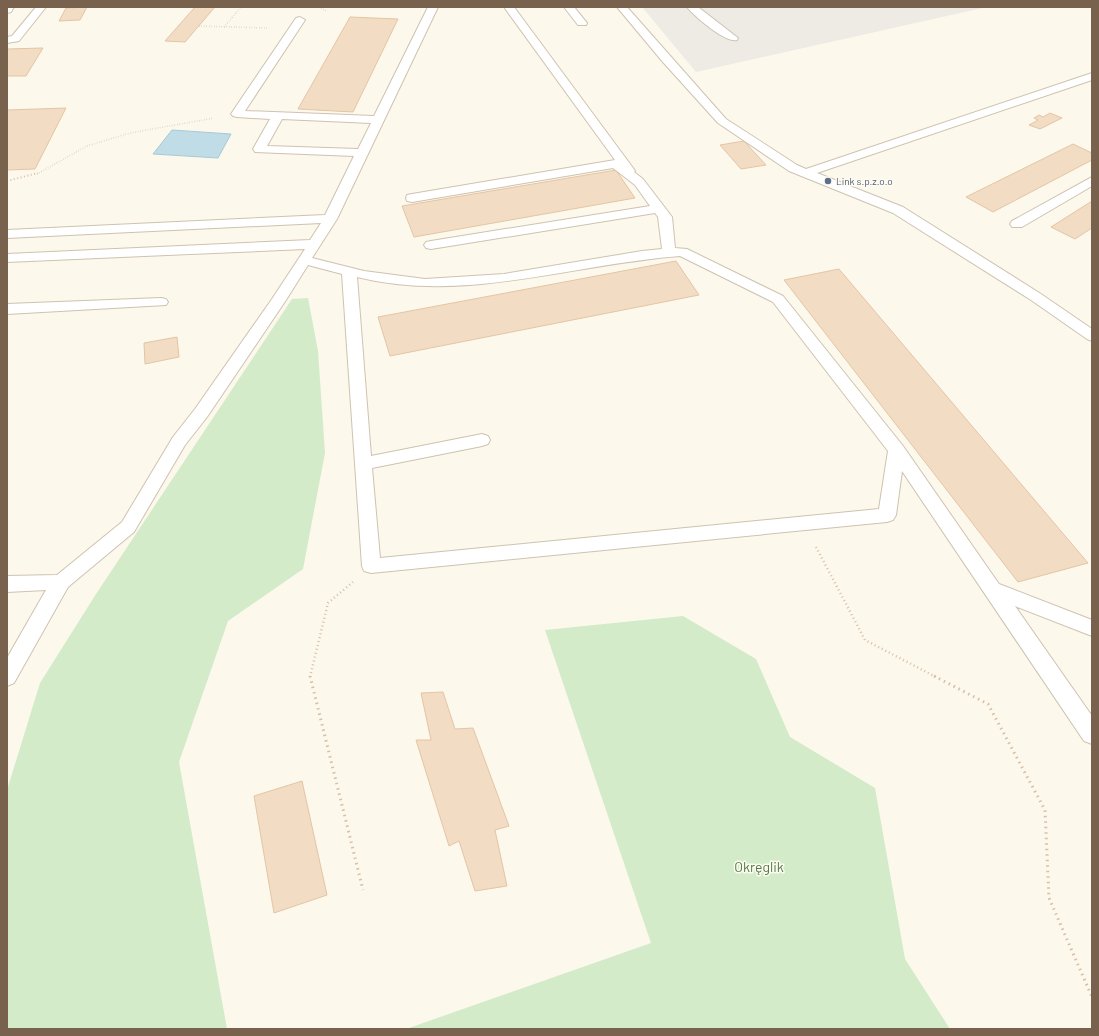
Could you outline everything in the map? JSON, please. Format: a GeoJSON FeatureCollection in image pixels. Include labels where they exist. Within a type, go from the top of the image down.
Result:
{"type":"FeatureCollection","features":[{"type":"Feature","properties":{"kind":"lane"},"geometry":{"type":"LineString","coordinates":[[7,40],[15,39],[41,7]]}},
{"type":"Feature","properties":{"kind":"lane"},"geometry":{"type":"LineString","coordinates":[[7,677],[61,582],[128,527],[179,441],[201,413],[279,300],[330,219],[433,7]]}},
{"type":"Feature","properties":{"kind":"lane"},"geometry":{"type":"LineString","coordinates":[[509,7],[636,180],[665,217],[669,253]]}},
{"type":"Feature","properties":{"kind":"lane"},"geometry":{"type":"LineString","coordinates":[[569,7],[582,23]]}},
{"type":"Feature","properties":{"kind":"lane"},"geometry":{"type":"LineString","coordinates":[[622,7],[722,122],[794,168],[898,210],[1090,333]]}},
{"type":"Feature","properties":{"kind":"lane"},"geometry":{"type":"LineString","coordinates":[[692,7],[717,28],[733,38]]}},
{"type":"Feature","properties":{"kind":"lane"},"geometry":{"type":"LineString","coordinates":[[237,114],[297,25]]}},
{"type":"Feature","properties":{"kind":"lane"},"geometry":{"type":"LineString","coordinates":[[805,173],[1092,76]]}},
{"type":"Feature","properties":{"kind":"lane"},"geometry":{"type":"LineString","coordinates":[[237,114],[377,120]]}},
{"type":"Feature","properties":{"kind":"lane"},"geometry":{"type":"LineString","coordinates":[[278,116],[259,149],[362,153]]}},
{"type":"Feature","properties":{"kind":"lane"},"geometry":{"type":"LineString","coordinates":[[412,198],[615,164],[636,180]]}},
{"type":"Feature","properties":{"kind":"lane"},"geometry":{"type":"LineString","coordinates":[[1018,224],[1092,181]]}},
{"type":"Feature","properties":{"kind":"lane"},"geometry":{"type":"LineString","coordinates":[[431,246],[658,208]]}},
{"type":"Feature","properties":{"kind":"lane"},"geometry":{"type":"LineString","coordinates":[[7,234],[330,219]]}},
{"type":"Feature","properties":{"kind":"lane"},"geometry":{"type":"LineString","coordinates":[[7,258],[314,244]]}},
{"type":"Feature","properties":{"kind":"lane"},"geometry":{"type":"LineString","coordinates":[[304,260],[349,271],[425,282],[504,278],[642,255],[682,252],[778,299],[897,450],[1092,734]]}},
{"type":"Feature","properties":{"kind":"lane"},"geometry":{"type":"LineString","coordinates":[[349,271],[371,566],[887,515],[897,450]]}},
{"type":"Feature","properties":{"kind":"lane"},"geometry":{"type":"LineString","coordinates":[[7,309],[161,302]]}},
{"type":"Feature","properties":{"kind":"lane"},"geometry":{"type":"LineString","coordinates":[[364,464],[482,440]]}},
{"type":"Feature","properties":{"kind":"lane"},"geometry":{"type":"LineString","coordinates":[[7,584],[61,582]]}},
{"type":"Feature","properties":{"kind":"lane"},"geometry":{"type":"LineString","coordinates":[[992,590],[1092,628]]}},
{"type":"Feature","properties":{"kind":"path"},"geometry":{"type":"LineString","coordinates":[[224,27],[241,7]]}},
{"type":"Feature","properties":{"kind":"path"},"geometry":{"type":"LineString","coordinates":[[319,7],[326,11]]}},
{"type":"Feature","properties":{"kind":"path"},"geometry":{"type":"LineString","coordinates":[[199,26],[224,27],[297,25]]}},
{"type":"Feature","properties":{"kind":"path"},"geometry":{"type":"LineString","coordinates":[[7,181],[36,174],[87,146],[130,133],[237,114]]}},
{"type":"Feature","properties":{"kind":"path"},"geometry":{"type":"LineString","coordinates":[[804,524],[865,640],[988,704],[1045,810],[1049,898],[1092,997]]}},
{"type":"Feature","properties":{"kind":"path"},"geometry":{"type":"LineString","coordinates":[[363,890],[310,675],[328,603],[371,566]]}},
{"type":"Feature","properties":{"kind":"shaded area"},"geometry":{"type":"Polygon","coordinates":[[[642,7],[987,7],[696,72],[642,7]]]}},
{"type":"Feature","properties":{"kind":"green space"},"geometry":{"type":"Polygon","coordinates":[[[308,298],[318,351],[325,453],[303,569],[228,621],[179,762],[227,1029],[7,1029],[7,790],[40,683],[96,594],[292,299],[308,298]]]}},
{"type":"Feature","properties":{"kind":"green space","name":"Okręglik"},"geometry":{"type":"Polygon","coordinates":[[[683,616],[756,659],[790,737],[875,788],[905,959],[950,1029],[406,1029],[651,943],[545,630],[683,616]]]}},
{"type":"Feature","properties":{"kind":"water"},"geometry":{"type":"Polygon","coordinates":[[[172,130],[231,134],[218,158],[153,154],[172,130]]]}},
{"type":"Feature","properties":{"kind":"building"},"geometry":{"type":"Polygon","coordinates":[[[87,7],[80,20],[59,21],[66,8],[87,7]]]}},
{"type":"Feature","properties":{"kind":"building"},"geometry":{"type":"Polygon","coordinates":[[[195,7],[215,7],[185,42],[165,41],[195,7]]]}},
{"type":"Feature","properties":{"kind":"building"},"geometry":{"type":"Polygon","coordinates":[[[350,17],[398,19],[353,112],[298,109],[350,17]]]}},
{"type":"Feature","properties":{"kind":"building"},"geometry":{"type":"Polygon","coordinates":[[[43,48],[26,76],[7,76],[7,49],[43,48]]]}},
{"type":"Feature","properties":{"kind":"building"},"geometry":{"type":"Polygon","coordinates":[[[66,108],[35,169],[7,170],[7,110],[66,108]]]}},
{"type":"Feature","properties":{"kind":"building"},"geometry":{"type":"Polygon","coordinates":[[[1050,113],[1062,118],[1040,129],[1029,125],[1038,120],[1034,118],[1039,115],[1043,117],[1050,113]]]}},
{"type":"Feature","properties":{"kind":"building"},"geometry":{"type":"Polygon","coordinates":[[[744,141],[766,165],[741,169],[720,145],[744,141]]]}},
{"type":"Feature","properties":{"kind":"building"},"geometry":{"type":"Polygon","coordinates":[[[1073,144],[1092,153],[1092,160],[993,212],[966,197],[1073,144]]]}},
{"type":"Feature","properties":{"kind":"building"},"geometry":{"type":"Polygon","coordinates":[[[616,170],[635,198],[414,237],[402,206],[616,170]]]}},
{"type":"Feature","properties":{"kind":"building"},"geometry":{"type":"Polygon","coordinates":[[[1092,201],[1092,228],[1075,239],[1051,227],[1092,201]]]}},
{"type":"Feature","properties":{"kind":"building"},"geometry":{"type":"Polygon","coordinates":[[[676,261],[699,295],[390,356],[378,317],[676,261]]]}},
{"type":"Feature","properties":{"kind":"building"},"geometry":{"type":"Polygon","coordinates":[[[839,269],[1088,563],[1018,582],[784,280],[839,269]]]}},
{"type":"Feature","properties":{"kind":"building"},"geometry":{"type":"Polygon","coordinates":[[[177,337],[179,357],[145,364],[144,343],[177,337]]]}},
{"type":"Feature","properties":{"kind":"building"},"geometry":{"type":"Polygon","coordinates":[[[443,692],[455,729],[473,728],[509,826],[495,830],[507,886],[475,891],[459,841],[449,846],[416,740],[431,740],[421,693],[443,692]]]}},
{"type":"Feature","properties":{"kind":"building"},"geometry":{"type":"Polygon","coordinates":[[[302,781],[327,895],[274,913],[254,796],[302,781]]]}},
{"type":"Feature","properties":{"kind":"place","name":"Link s.p.z.o.o"},"geometry":{"type":"Point","coordinates":[828,181]}}]}
